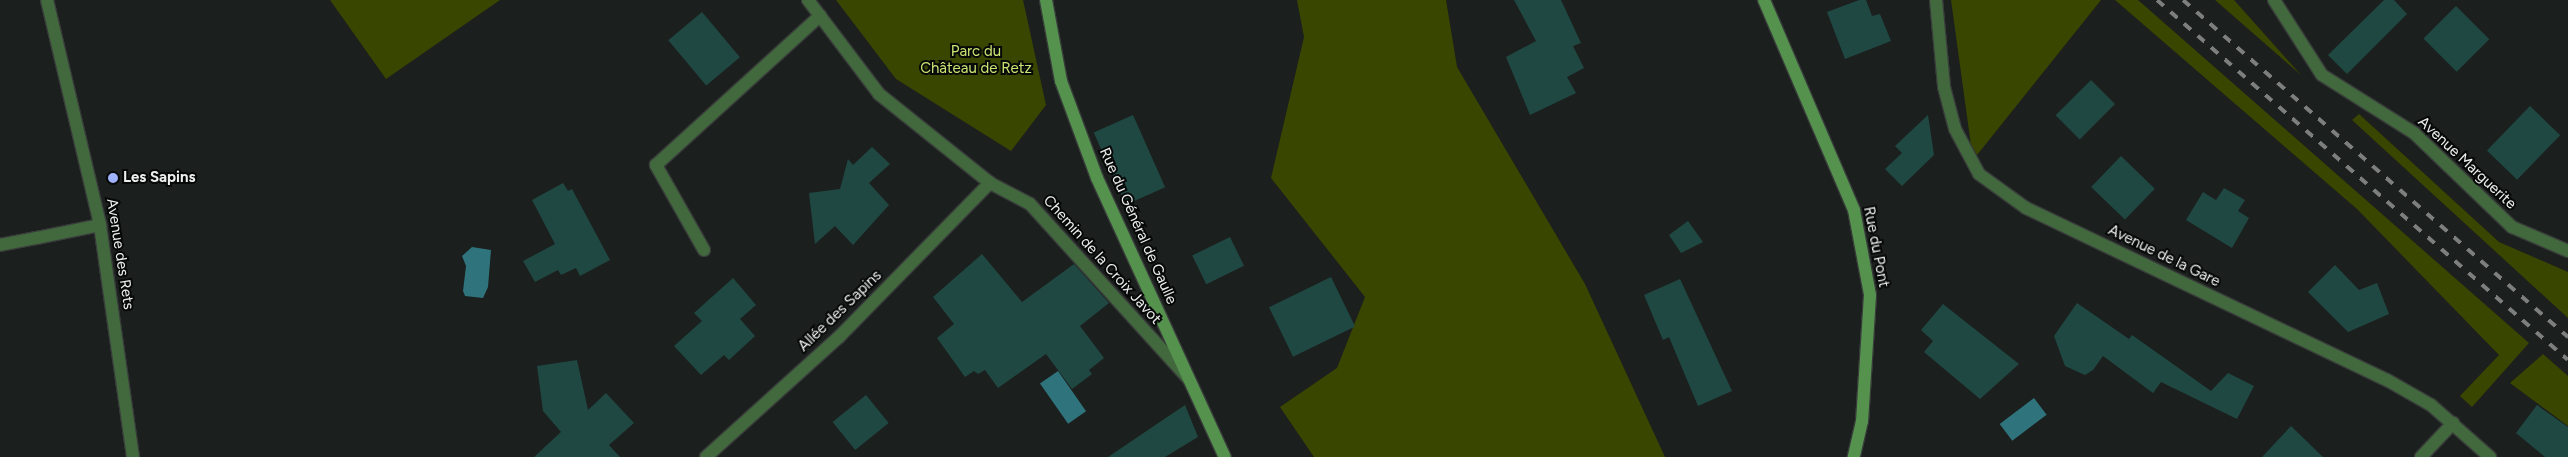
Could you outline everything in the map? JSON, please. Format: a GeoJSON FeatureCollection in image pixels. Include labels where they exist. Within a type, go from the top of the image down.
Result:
{"type":"FeatureCollection","features":[{"type":"Feature","properties":{"kind":"street","name":"Avenue des Rets"},"geometry":{"type":"LineString","coordinates":[[47,0],[100,224],[133,457]]}},
{"type":"Feature","properties":{"kind":"street","name":"Chemin de la Croix Javot"},"geometry":{"type":"LineString","coordinates":[[808,0],[879,94],[990,183],[1030,204],[1194,385]]}},
{"type":"Feature","properties":{"kind":"street","name":"Rue du Général de Gaulle"},"geometry":{"type":"LineString","coordinates":[[1046,0],[1061,81],[1096,178],[1194,385],[1225,457]]}},
{"type":"Feature","properties":{"kind":"street","name":"Rue du Pont"},"geometry":{"type":"LineString","coordinates":[[1764,0],[1854,210],[1870,295],[1862,421],[1854,457]]}},
{"type":"Feature","properties":{"kind":"street","name":"Avenue de la Gare"},"geometry":{"type":"LineString","coordinates":[[1936,0],[1944,87],[1955,129],[1978,174],[2026,208],[2387,380],[2431,405],[2490,457]]}},
{"type":"Feature","properties":{"kind":"street","name":"Avenue Marguerite"},"geometry":{"type":"LineString","coordinates":[[2274,0],[2322,75],[2414,133],[2512,227],[2568,251]]}},
{"type":"Feature","properties":{"kind":"street"},"geometry":{"type":"LineString","coordinates":[[704,250],[656,165],[820,16]]}},
{"type":"Feature","properties":{"kind":"street","name":"Allée des Sapins"},"geometry":{"type":"LineString","coordinates":[[706,457],[839,337],[990,183]]}},
{"type":"Feature","properties":{"kind":"street"},"geometry":{"type":"LineString","coordinates":[[0,244],[100,224]]}},
{"type":"Feature","properties":{"kind":"street"},"geometry":{"type":"LineString","coordinates":[[2421,457],[2453,423]]}},
{"type":"Feature","properties":{"kind":"green space"},"geometry":{"type":"Polygon","coordinates":[[[330,0],[500,0],[386,79],[330,0]]]}},
{"type":"Feature","properties":{"kind":"green space","name":"Parc du Château de Retz"},"geometry":{"type":"Polygon","coordinates":[[[836,0],[1023,0],[1046,105],[1011,151],[896,79],[836,0]]]}},
{"type":"Feature","properties":{"kind":"green space"},"geometry":{"type":"Polygon","coordinates":[[[1297,0],[1446,0],[1457,67],[1585,284],[1665,457],[1314,457],[1280,407],[1337,368],[1365,297],[1271,178],[1304,37],[1297,0]]]}},
{"type":"Feature","properties":{"kind":"green space"},"geometry":{"type":"Polygon","coordinates":[[[1951,0],[2101,0],[1973,160],[1951,0]]]}},
{"type":"Feature","properties":{"kind":"green space"},"geometry":{"type":"Polygon","coordinates":[[[2115,0],[2138,0],[2529,343],[2472,407],[2460,396],[2499,355],[2357,209],[2115,0]]]}},
{"type":"Feature","properties":{"kind":"green space"},"geometry":{"type":"Polygon","coordinates":[[[2215,0],[2234,0],[2301,75],[2215,0]]]}},
{"type":"Feature","properties":{"kind":"green space"},"geometry":{"type":"Polygon","coordinates":[[[2359,114],[2499,242],[2568,272],[2568,318],[2352,120],[2359,114]]]}},
{"type":"Feature","properties":{"kind":"green space"},"geometry":{"type":"Polygon","coordinates":[[[2543,354],[2568,376],[2568,426],[2510,383],[2543,354]]]}},
{"type":"Feature","properties":{"kind":"water"},"geometry":{"type":"Polygon","coordinates":[[[472,247],[491,250],[488,287],[483,298],[465,296],[463,291],[466,266],[462,256],[472,247]]]}},
{"type":"Feature","properties":{"kind":"water"},"geometry":{"type":"Polygon","coordinates":[[[1058,371],[1086,411],[1068,424],[1040,384],[1058,371]]]}},
{"type":"Feature","properties":{"kind":"water"},"geometry":{"type":"Polygon","coordinates":[[[2034,398],[2047,415],[2012,441],[2000,424],[2034,398]]]}},
{"type":"Feature","properties":{"kind":"building"},"geometry":{"type":"Polygon","coordinates":[[[1514,0],[1561,0],[1581,43],[1573,46],[1584,68],[1567,77],[1576,93],[1530,115],[1506,57],[1536,41],[1514,0]]]}},
{"type":"Feature","properties":{"kind":"building"},"geometry":{"type":"Polygon","coordinates":[[[1859,0],[1866,0],[1872,16],[1880,14],[1891,41],[1845,59],[1827,12],[1859,0]]]}},
{"type":"Feature","properties":{"kind":"building"},"geometry":{"type":"Polygon","coordinates":[[[2384,0],[2394,0],[2407,14],[2347,74],[2328,55],[2384,0]]]}},
{"type":"Feature","properties":{"kind":"building"},"geometry":{"type":"Polygon","coordinates":[[[2456,6],[2489,39],[2457,72],[2423,39],[2456,6]]]}},
{"type":"Feature","properties":{"kind":"building"},"geometry":{"type":"Polygon","coordinates":[[[702,12],[740,57],[706,85],[668,40],[702,12]]]}},
{"type":"Feature","properties":{"kind":"building"},"geometry":{"type":"Polygon","coordinates":[[[2091,80],[2115,104],[2080,139],[2056,115],[2091,80]]]}},
{"type":"Feature","properties":{"kind":"building"},"geometry":{"type":"Polygon","coordinates":[[[2530,106],[2560,135],[2517,180],[2487,151],[2530,106]]]}},
{"type":"Feature","properties":{"kind":"building"},"geometry":{"type":"Polygon","coordinates":[[[1133,115],[1165,187],[1126,205],[1094,132],[1133,115]]]}},
{"type":"Feature","properties":{"kind":"building"},"geometry":{"type":"Polygon","coordinates":[[[1928,115],[1934,155],[1902,186],[1885,169],[1902,153],[1895,146],[1928,115]]]}},
{"type":"Feature","properties":{"kind":"building"},"geometry":{"type":"Polygon","coordinates":[[[872,147],[890,164],[869,183],[889,205],[853,245],[835,226],[815,244],[809,193],[840,189],[848,159],[853,165],[872,147]]]}},
{"type":"Feature","properties":{"kind":"building"},"geometry":{"type":"Polygon","coordinates":[[[2121,156],[2155,189],[2125,220],[2091,187],[2121,156]]]}},
{"type":"Feature","properties":{"kind":"building"},"geometry":{"type":"Polygon","coordinates":[[[563,183],[568,191],[572,189],[610,260],[580,276],[576,268],[561,275],[558,270],[535,282],[523,261],[555,244],[532,200],[563,183]]]}},
{"type":"Feature","properties":{"kind":"building"},"geometry":{"type":"Polygon","coordinates":[[[2224,188],[2245,200],[2238,211],[2249,218],[2232,248],[2186,220],[2203,192],[2216,200],[2224,188]]]}},
{"type":"Feature","properties":{"kind":"building"},"geometry":{"type":"Polygon","coordinates":[[[1688,221],[1703,242],[1681,253],[1669,235],[1688,221]]]}},
{"type":"Feature","properties":{"kind":"building"},"geometry":{"type":"Polygon","coordinates":[[[1230,237],[1244,266],[1206,284],[1192,255],[1230,237]]]}},
{"type":"Feature","properties":{"kind":"building"},"geometry":{"type":"Polygon","coordinates":[[[982,254],[1022,302],[1074,264],[1109,303],[1080,326],[1104,358],[1089,370],[1092,374],[1072,389],[1046,354],[998,388],[985,370],[978,374],[974,371],[965,377],[937,338],[954,324],[933,297],[982,254]]]}},
{"type":"Feature","properties":{"kind":"building"},"geometry":{"type":"Polygon","coordinates":[[[2335,265],[2359,290],[2377,283],[2389,314],[2348,332],[2308,292],[2335,265]]]}},
{"type":"Feature","properties":{"kind":"building"},"geometry":{"type":"Polygon","coordinates":[[[1331,277],[1355,326],[1293,357],[1269,307],[1331,277]]]}},
{"type":"Feature","properties":{"kind":"building"},"geometry":{"type":"Polygon","coordinates":[[[733,278],[756,305],[740,319],[755,336],[729,360],[724,355],[701,375],[674,346],[702,321],[694,313],[733,278]]]}},
{"type":"Feature","properties":{"kind":"building"},"geometry":{"type":"Polygon","coordinates":[[[1680,279],[1732,391],[1698,406],[1669,337],[1663,340],[1644,295],[1680,279]]]}},
{"type":"Feature","properties":{"kind":"building"},"geometry":{"type":"Polygon","coordinates":[[[2077,303],[2129,339],[2132,335],[2211,391],[2228,373],[2254,386],[2237,419],[2161,382],[2153,393],[2103,356],[2093,370],[2085,375],[2065,366],[2054,336],[2077,303]]]}},
{"type":"Feature","properties":{"kind":"building"},"geometry":{"type":"Polygon","coordinates":[[[1943,304],[2019,364],[1980,399],[1924,352],[1933,341],[1921,330],[1943,304]]]}},
{"type":"Feature","properties":{"kind":"building"},"geometry":{"type":"Polygon","coordinates":[[[577,360],[588,410],[606,393],[634,423],[609,445],[620,457],[534,457],[561,432],[543,411],[537,366],[577,360]]]}},
{"type":"Feature","properties":{"kind":"building"},"geometry":{"type":"Polygon","coordinates":[[[866,395],[889,423],[855,450],[833,422],[866,395]]]}},
{"type":"Feature","properties":{"kind":"building"},"geometry":{"type":"Polygon","coordinates":[[[1185,405],[1198,437],[1165,457],[1108,457],[1185,405]]]}},
{"type":"Feature","properties":{"kind":"building"},"geometry":{"type":"Polygon","coordinates":[[[2537,405],[2568,427],[2568,457],[2545,457],[2516,433],[2537,405]]]}},
{"type":"Feature","properties":{"kind":"building"},"geometry":{"type":"Polygon","coordinates":[[[2291,426],[2323,457],[2262,457],[2291,426]]]}},
{"type":"Feature","properties":{"kind":"railway"},"geometry":{"type":"LineString","coordinates":[[2157,0],[2568,360]]}},
{"type":"Feature","properties":{"kind":"railway"},"geometry":{"type":"LineString","coordinates":[[2183,0],[2568,337]]}},
{"type":"Feature","properties":{"kind":"place","name":"Les Sapins"},"geometry":{"type":"Point","coordinates":[113,178]}}]}
